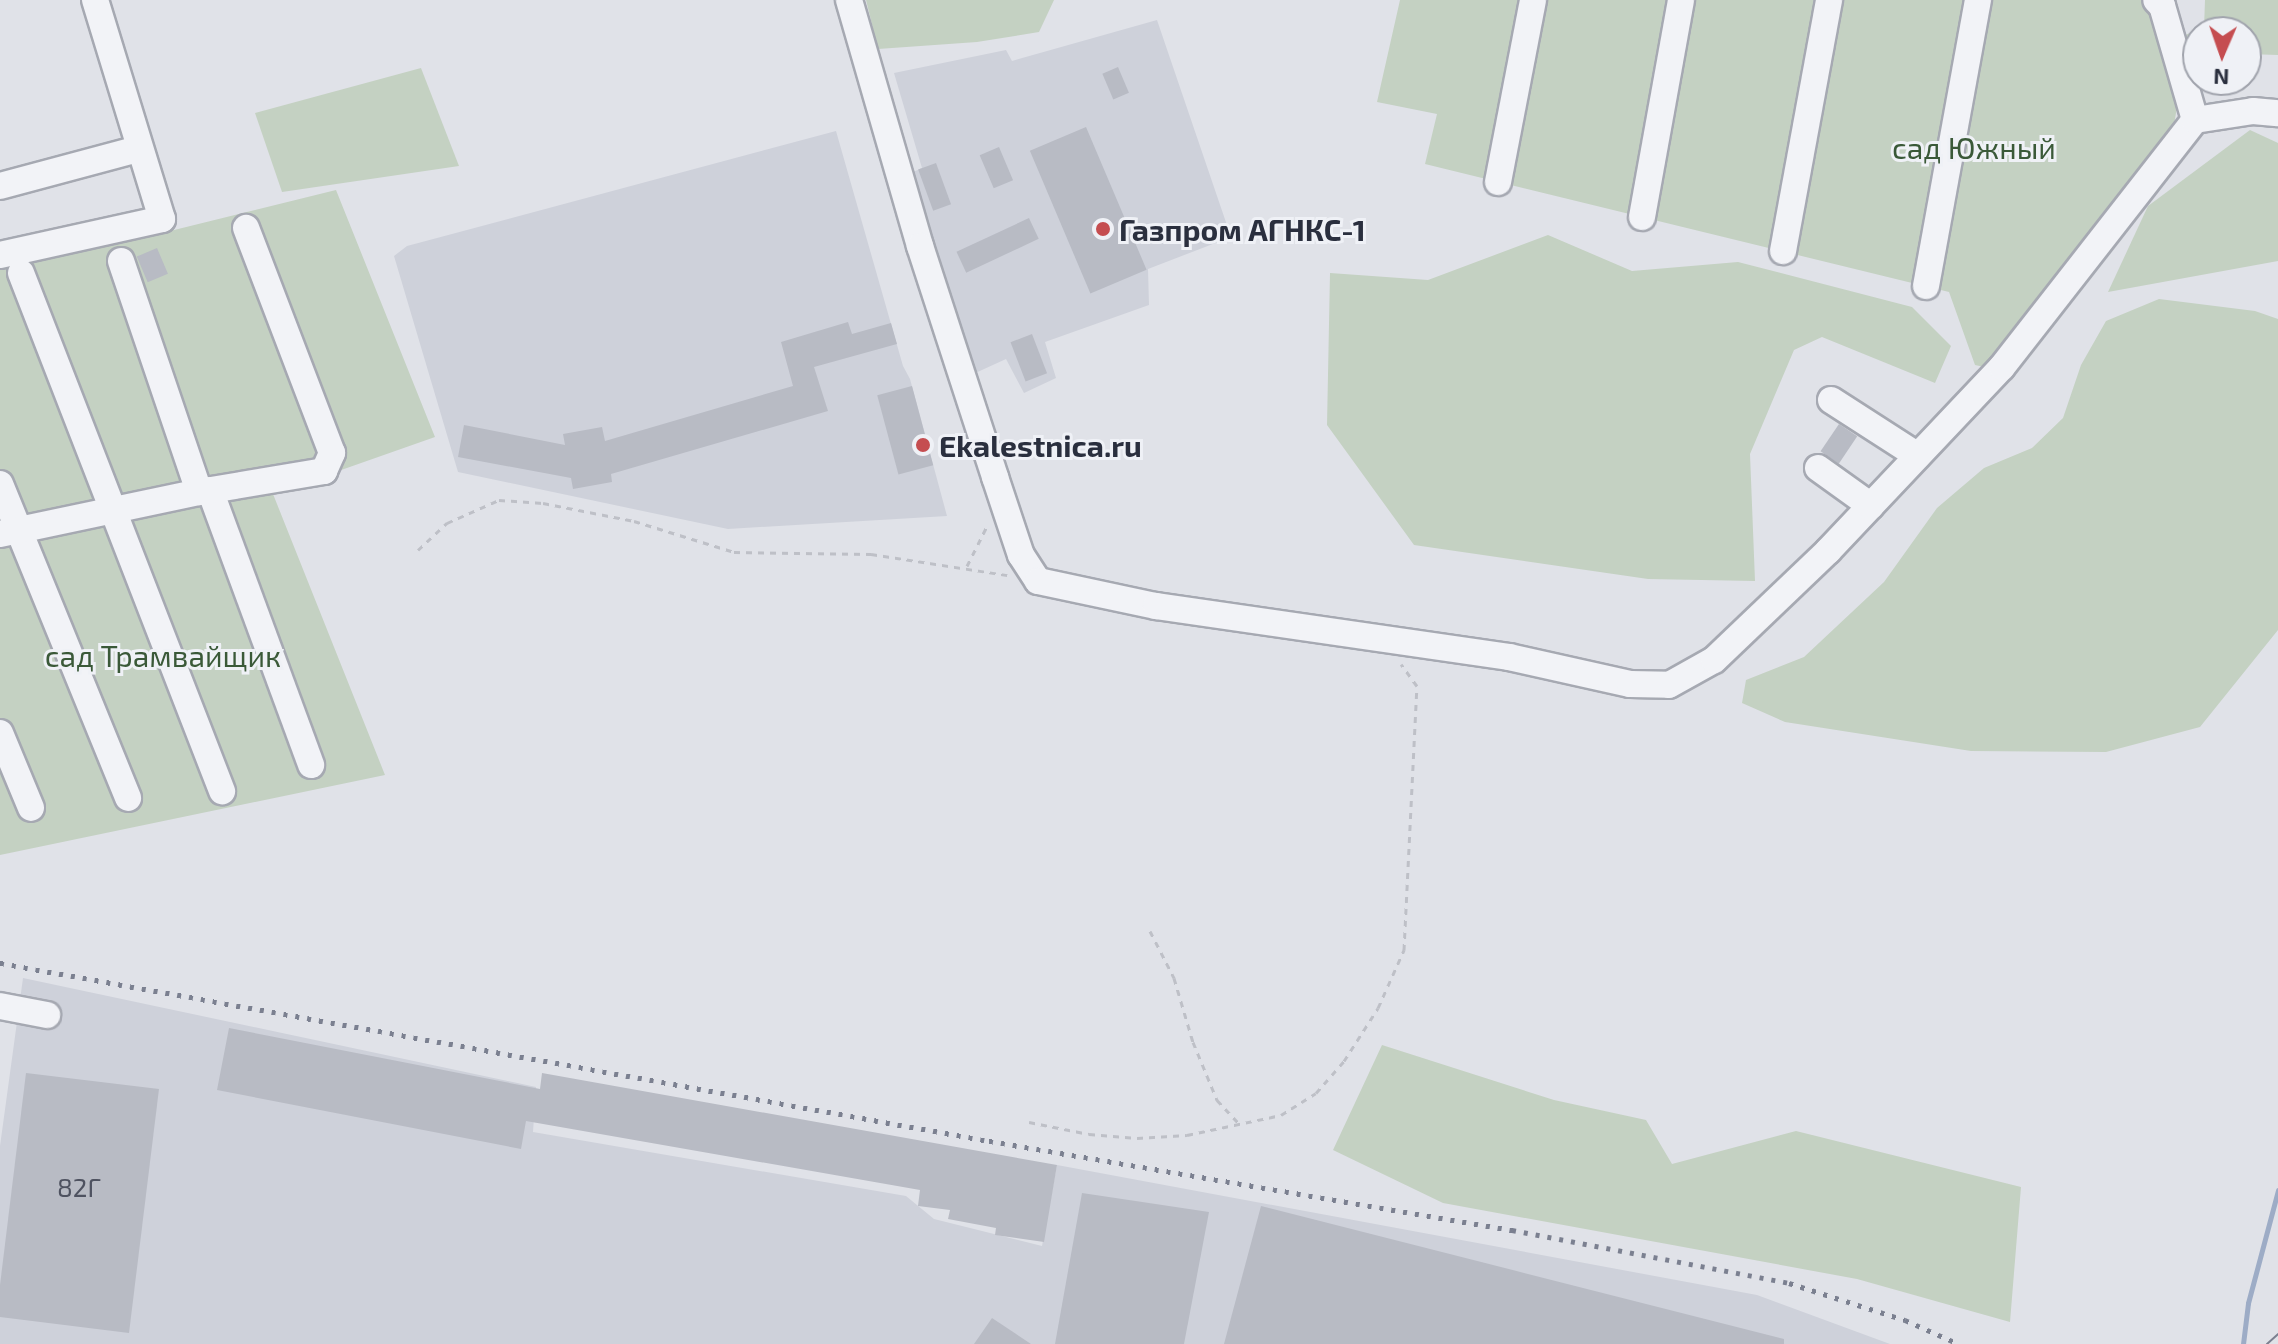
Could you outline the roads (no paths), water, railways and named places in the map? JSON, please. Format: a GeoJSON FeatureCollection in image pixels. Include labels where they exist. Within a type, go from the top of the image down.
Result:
{"type":"FeatureCollection","features":[{"type":"Feature","properties":{"kind":"street"},"geometry":{"type":"LineString","coordinates":[[0,255],[162,219],[138,149],[95,0]]}},
{"type":"Feature","properties":{"kind":"street"},"geometry":{"type":"LineString","coordinates":[[849,0],[920,246],[1021,555],[1038,581],[1156,606],[1509,657],[1630,684],[1669,685],[1714,660],[1871,506],[2002,367],[2195,120],[2253,111],[2278,113]]}},
{"type":"Feature","properties":{"kind":"street"},"geometry":{"type":"LineString","coordinates":[[1498,182],[1533,0]]}},
{"type":"Feature","properties":{"kind":"street"},"geometry":{"type":"LineString","coordinates":[[1642,217],[1681,0]]}},
{"type":"Feature","properties":{"kind":"street"},"geometry":{"type":"LineString","coordinates":[[1783,251],[1829,0]]}},
{"type":"Feature","properties":{"kind":"street"},"geometry":{"type":"LineString","coordinates":[[1926,286],[1978,0]]}},
{"type":"Feature","properties":{"kind":"street"},"geometry":{"type":"LineString","coordinates":[[2159,3],[2195,120]]}},
{"type":"Feature","properties":{"kind":"street"},"geometry":{"type":"LineString","coordinates":[[0,186],[138,149]]}},
{"type":"Feature","properties":{"kind":"street"},"geometry":{"type":"LineString","coordinates":[[8,532],[204,491],[324,471],[332,453],[246,228]]}},
{"type":"Feature","properties":{"kind":"street"},"geometry":{"type":"LineString","coordinates":[[121,261],[204,491],[311,765]]}},
{"type":"Feature","properties":{"kind":"street"},"geometry":{"type":"LineString","coordinates":[[21,273],[222,791]]}},
{"type":"Feature","properties":{"kind":"street"},"geometry":{"type":"LineString","coordinates":[[1831,400],[1918,456]]}},
{"type":"Feature","properties":{"kind":"street"},"geometry":{"type":"LineString","coordinates":[[1818,468],[1871,506]]}},
{"type":"Feature","properties":{"kind":"street"},"geometry":{"type":"LineString","coordinates":[[0,484],[8,532],[128,798]]}},
{"type":"Feature","properties":{"kind":"street"},"geometry":{"type":"LineString","coordinates":[[0,733],[31,808]]}},
{"type":"Feature","properties":{"kind":"street"},"geometry":{"type":"LineString","coordinates":[[0,1006],[47,1015]]}},
{"type":"Feature","properties":{"kind":"waterway"},"geometry":{"type":"LineString","coordinates":[[2243,1344],[2248,1303],[2278,1190]]}},
{"type":"Feature","properties":{"kind":"tram line"},"geometry":{"type":"LineString","coordinates":[[2267,1344],[2278,1334]]}},
{"type":"Feature","properties":{"kind":"railway"},"geometry":{"type":"LineString","coordinates":[[0,963],[989,1141],[1512,1230],[1789,1283],[1905,1320],[1959,1344]]}},
{"type":"Feature","properties":{"kind":"place","name":"Газпром АГНКС-1"},"geometry":{"type":"Point","coordinates":[1103,229]}},
{"type":"Feature","properties":{"kind":"place","name":"Ekalestnica.ru"},"geometry":{"type":"Point","coordinates":[923,445]}},
{"type":"Feature","properties":{"kind":"park label","name":"сад Южный"},"geometry":{"type":"Point","coordinates":[1974,147]}},
{"type":"Feature","properties":{"kind":"park label","name":"сад Трамвайщик"},"geometry":{"type":"Point","coordinates":[163,655]}}]}
